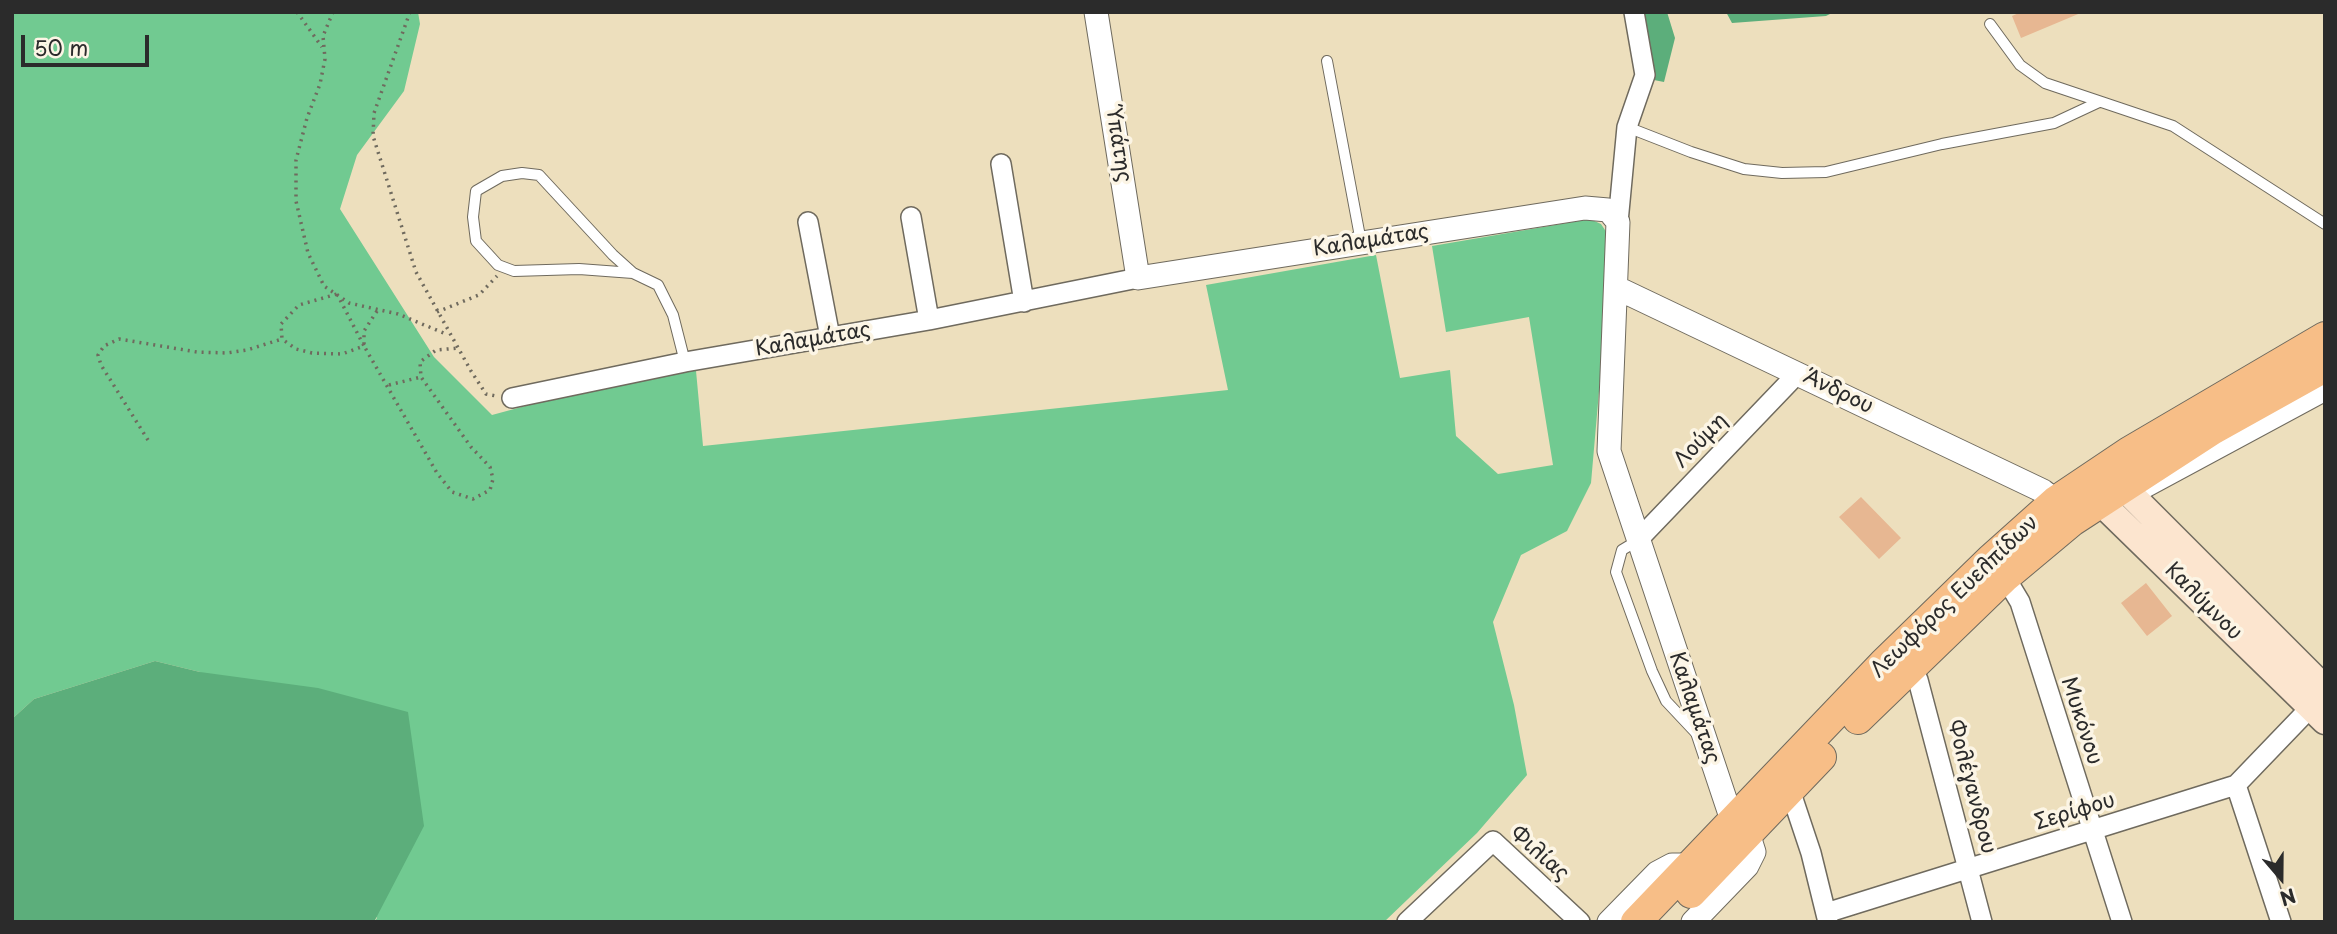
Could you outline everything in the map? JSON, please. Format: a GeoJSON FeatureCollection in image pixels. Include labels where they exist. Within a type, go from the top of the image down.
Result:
{"type":"FeatureCollection","features":[{"type":"Feature","properties":{"kind":"main road","name":"Λεωφόρος Ευελπίδων"},"geometry":{"type":"LineString","coordinates":[[1636,922],[1689,865],[1790,790],[1912,666],[2101,484],[2325,337]]}},
{"type":"Feature","properties":{"kind":"main road","name":"Λεωφόρος Ευελπίδων"},"geometry":{"type":"LineString","coordinates":[[1664,922],[1740,826],[1883,664],[1990,560],[2056,501],[2101,484],[2212,430],[2325,368]]}},
{"type":"Feature","properties":{"kind":"main road","name":"Καλύμνου"},"geometry":{"type":"LineString","coordinates":[[2101,484],[2320,706]]}},
{"type":"Feature","properties":{"kind":"street","name":"Ύπάτης"},"geometry":{"type":"LineString","coordinates":[[1096,12],[1138,278]]}},
{"type":"Feature","properties":{"kind":"street"},"geometry":{"type":"LineString","coordinates":[[1618,222],[1627,127],[1646,75],[1634,12]]}},
{"type":"Feature","properties":{"kind":"street"},"geometry":{"type":"LineString","coordinates":[[1001,164],[1024,302]]}},
{"type":"Feature","properties":{"kind":"street","name":"Καλαμάτας"},"geometry":{"type":"LineString","coordinates":[[512,398],[685,362],[929,320],[1138,278],[1585,208],[1608,210],[1618,222],[1618,288],[1609,451],[1707,745],[1740,826],[1754,852],[1747,866],[1693,922]]}},
{"type":"Feature","properties":{"kind":"street"},"geometry":{"type":"LineString","coordinates":[[911,217],[929,320]]}},
{"type":"Feature","properties":{"kind":"street"},"geometry":{"type":"LineString","coordinates":[[808,222],[830,337]]}},
{"type":"Feature","properties":{"kind":"street","name":"Άνδρου"},"geometry":{"type":"LineString","coordinates":[[1618,288],[2043,491],[2056,501]]}},
{"type":"Feature","properties":{"kind":"street","name":"Λούμη"},"geometry":{"type":"LineString","coordinates":[[1637,541],[1798,373]]}},
{"type":"Feature","properties":{"kind":"street"},"geometry":{"type":"LineString","coordinates":[[2101,484],[2150,486],[2325,389]]}},
{"type":"Feature","properties":{"kind":"street","name":"Μυκόνου"},"geometry":{"type":"LineString","coordinates":[[2005,577],[2020,602],[2122,922]]}},
{"type":"Feature","properties":{"kind":"street","name":"Φολέγανδρου"},"geometry":{"type":"LineString","coordinates":[[1912,666],[1970,868],[1982,922]]}},
{"type":"Feature","properties":{"kind":"street","name":"Σερίφου"},"geometry":{"type":"LineString","coordinates":[[1827,917],[1970,868],[2236,785],[2320,706]]}},
{"type":"Feature","properties":{"kind":"street"},"geometry":{"type":"LineString","coordinates":[[2236,785],[2281,922]]}},
{"type":"Feature","properties":{"kind":"street"},"geometry":{"type":"LineString","coordinates":[[1790,790],[1811,853],[1827,917]]}},
{"type":"Feature","properties":{"kind":"street","name":"Φιλίας"},"geometry":{"type":"LineString","coordinates":[[1407,922],[1493,841],[1580,922]]}},
{"type":"Feature","properties":{"kind":"street"},"geometry":{"type":"LineString","coordinates":[[1609,922],[1657,873],[1672,865],[1689,865]]}},
{"type":"Feature","properties":{"kind":"lane"},"geometry":{"type":"LineString","coordinates":[[1990,24],[2020,65],[2045,83],[2173,126],[2325,223]]}},
{"type":"Feature","properties":{"kind":"lane"},"geometry":{"type":"LineString","coordinates":[[1327,61],[1361,243]]}},
{"type":"Feature","properties":{"kind":"lane"},"geometry":{"type":"LineString","coordinates":[[1627,127],[1744,169],[1782,173],[1826,172],[1942,144],[2054,123],[2099,102]]}},
{"type":"Feature","properties":{"kind":"lane"},"geometry":{"type":"LineString","coordinates":[[633,273],[579,268],[514,271],[498,265],[476,241],[473,199],[476,191],[486,183],[522,173],[538,175],[633,273],[658,285],[668,300],[685,362]]}},
{"type":"Feature","properties":{"kind":"path"},"geometry":{"type":"LineString","coordinates":[[297,12],[324,49]]}},
{"type":"Feature","properties":{"kind":"path"},"geometry":{"type":"LineString","coordinates":[[332,12],[323,36],[320,84],[307,117],[296,160],[296,201],[308,253],[324,286],[349,303],[415,320],[448,335]]}},
{"type":"Feature","properties":{"kind":"path"},"geometry":{"type":"LineString","coordinates":[[410,12],[374,113],[373,136],[406,248],[448,335],[459,348],[486,394],[512,398]]}},
{"type":"Feature","properties":{"kind":"path"},"geometry":{"type":"LineString","coordinates":[[436,312],[479,295],[506,268]]}},
{"type":"Feature","properties":{"kind":"path"},"geometry":{"type":"LineString","coordinates":[[337,295],[299,305],[281,324],[282,338],[296,349],[312,353],[342,354],[364,346]]}},
{"type":"Feature","properties":{"kind":"path"},"geometry":{"type":"LineString","coordinates":[[337,295],[423,451],[452,492],[473,499],[490,490],[493,480],[490,467],[471,447],[421,377],[420,362],[436,350],[459,348]]}},
{"type":"Feature","properties":{"kind":"path"},"geometry":{"type":"LineString","coordinates":[[364,346],[364,331],[377,311]]}},
{"type":"Feature","properties":{"kind":"path"},"geometry":{"type":"LineString","coordinates":[[148,440],[101,365],[98,355],[104,346],[119,339],[197,352],[227,353],[247,351],[282,338]]}},
{"type":"Feature","properties":{"kind":"path"},"geometry":{"type":"LineString","coordinates":[[389,385],[421,377]]}},
{"type":"Feature","properties":{"kind":"green space"},"geometry":{"type":"Polygon","coordinates":[[[12,12],[418,12],[420,24],[404,91],[357,155],[340,209],[434,357],[492,415],[695,360],[703,446],[1228,390],[1206,285],[1376,255],[1400,378],[1450,370],[1456,436],[1498,474],[1553,465],[1529,317],[1446,332],[1432,246],[1590,219],[1601,224],[1609,236],[1609,277],[1591,483],[1567,531],[1521,555],[1493,622],[1514,705],[1527,775],[1477,833],[1384,922],[374,922],[377,918],[200,672],[155,661],[34,699],[12,719],[12,12]]]}},
{"type":"Feature","properties":{"kind":"green space"},"geometry":{"type":"Polygon","coordinates":[[[1631,12],[1667,12],[1675,38],[1664,82],[1649,79],[1631,12]]]}},
{"type":"Feature","properties":{"kind":"green space"},"geometry":{"type":"Polygon","coordinates":[[[1726,12],[1834,12],[1826,16],[1732,23],[1726,12]]]}},
{"type":"Feature","properties":{"kind":"green space"},"geometry":{"type":"Polygon","coordinates":[[[155,661],[200,672],[318,688],[408,712],[424,826],[374,922],[12,922],[12,719],[34,699],[155,661]]]}},
{"type":"Feature","properties":{"kind":"building"},"geometry":{"type":"Polygon","coordinates":[[[2021,12],[2083,12],[2021,38],[2012,16],[2021,12]]]}},
{"type":"Feature","properties":{"kind":"building"},"geometry":{"type":"Polygon","coordinates":[[[1861,497],[1901,538],[1879,559],[1839,517],[1861,497]]]}},
{"type":"Feature","properties":{"kind":"building"},"geometry":{"type":"Polygon","coordinates":[[[2146,583],[2172,616],[2147,636],[2121,603],[2146,583]]]}}]}
